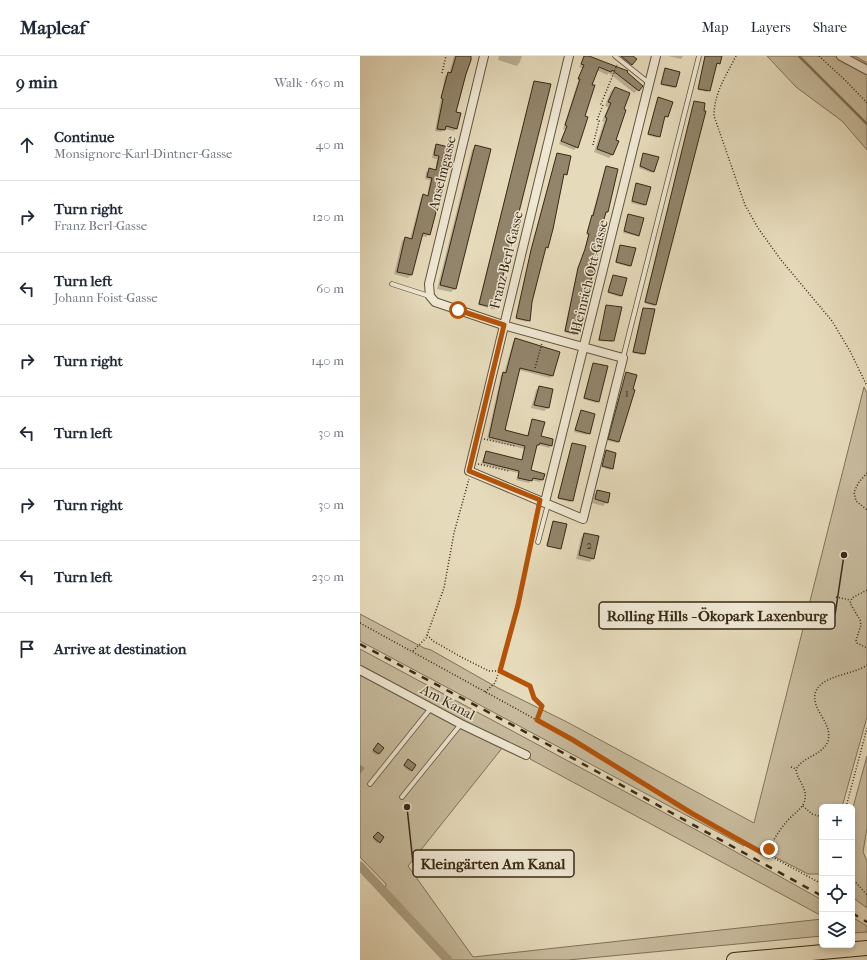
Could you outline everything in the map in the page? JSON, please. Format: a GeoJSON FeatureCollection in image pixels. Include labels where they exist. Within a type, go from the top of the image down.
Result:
{"type":"FeatureCollection","features":[{"type":"Feature","properties":{"kind":"highway"},"geometry":{"type":"LineString","coordinates":[[734,960],[867,948]]}},
{"type":"Feature","properties":{"kind":"street","name":"Anselmgasse"},"geometry":{"type":"LineString","coordinates":[[430,296],[429,284],[435,256],[484,56]]}},
{"type":"Feature","properties":{"kind":"street","name":"Franz Berl-Gasse"},"geometry":{"type":"LineString","coordinates":[[469,471],[569,56]]}},
{"type":"Feature","properties":{"kind":"street","name":"Heinrich Ott-Gasse"},"geometry":{"type":"LineString","coordinates":[[544,502],[585,347],[656,56]]}},
{"type":"Feature","properties":{"kind":"street"},"geometry":{"type":"LineString","coordinates":[[841,56],[867,70]]}},
{"type":"Feature","properties":{"kind":"street"},"geometry":{"type":"LineString","coordinates":[[430,296],[435,302],[504,325],[623,358],[583,519],[469,471]]}},
{"type":"Feature","properties":{"kind":"street","name":"Am Kanal"},"geometry":{"type":"LineString","coordinates":[[360,670],[461,724],[526,755]]}},
{"type":"Feature","properties":{"kind":"lane"},"geometry":{"type":"LineString","coordinates":[[615,56],[649,84]]}},
{"type":"Feature","properties":{"kind":"lane"},"geometry":{"type":"LineString","coordinates":[[623,358],[698,56]]}},
{"type":"Feature","properties":{"kind":"lane"},"geometry":{"type":"LineString","coordinates":[[392,284],[430,296]]}},
{"type":"Feature","properties":{"kind":"lane"},"geometry":{"type":"LineString","coordinates":[[538,542],[544,502]]}},
{"type":"Feature","properties":{"kind":"lane"},"geometry":{"type":"LineString","coordinates":[[370,784],[432,708]]}},
{"type":"Feature","properties":{"kind":"lane"},"geometry":{"type":"LineString","coordinates":[[402,797],[461,724]]}},
{"type":"Feature","properties":{"kind":"path"},"geometry":{"type":"LineString","coordinates":[[442,73],[446,56]]}},
{"type":"Feature","properties":{"kind":"path"},"geometry":{"type":"LineString","coordinates":[[736,56],[718,90],[714,106],[714,116],[740,193],[748,211],[768,243],[832,321],[850,351],[867,386]]}},
{"type":"Feature","properties":{"kind":"path"},"geometry":{"type":"LineString","coordinates":[[818,56],[846,81],[867,103]]}},
{"type":"Feature","properties":{"kind":"path"},"geometry":{"type":"LineString","coordinates":[[593,145],[599,121],[597,120],[619,60]]}},
{"type":"Feature","properties":{"kind":"path"},"geometry":{"type":"LineString","coordinates":[[535,368],[544,335]]}},
{"type":"Feature","properties":{"kind":"path"},"geometry":{"type":"LineString","coordinates":[[478,437],[515,446]]}},
{"type":"Feature","properties":{"kind":"path"},"geometry":{"type":"LineString","coordinates":[[472,461],[482,465],[509,471]]}},
{"type":"Feature","properties":{"kind":"path"},"geometry":{"type":"LineString","coordinates":[[412,651],[420,646],[428,635],[444,588],[454,533],[470,478],[469,471]]}},
{"type":"Feature","properties":{"kind":"path"},"geometry":{"type":"LineString","coordinates":[[867,473],[859,482],[854,492],[856,501],[867,510]]}},
{"type":"Feature","properties":{"kind":"path"},"geometry":{"type":"LineString","coordinates":[[485,692],[495,683],[500,671],[544,502]]}},
{"type":"Feature","properties":{"kind":"path"},"geometry":{"type":"LineString","coordinates":[[836,597],[850,600],[867,590]]}},
{"type":"Feature","properties":{"kind":"path"},"geometry":{"type":"LineString","coordinates":[[850,600],[861,625],[856,636],[857,643]]}},
{"type":"Feature","properties":{"kind":"path"},"geometry":{"type":"LineString","coordinates":[[360,623],[573,740],[693,814],[819,882]]}},
{"type":"Feature","properties":{"kind":"path"},"geometry":{"type":"LineString","coordinates":[[428,635],[429,638],[438,645],[463,658],[489,671],[500,671],[530,686],[534,698],[542,706],[537,720]]}},
{"type":"Feature","properties":{"kind":"path"},"geometry":{"type":"LineString","coordinates":[[852,642],[867,648]]}},
{"type":"Feature","properties":{"kind":"path"},"geometry":{"type":"LineString","coordinates":[[796,769],[804,761],[823,750],[827,742],[829,733],[815,699],[819,687],[830,679],[867,665]]}},
{"type":"Feature","properties":{"kind":"path"},"geometry":{"type":"LineString","coordinates":[[847,804],[867,728]]}},
{"type":"Feature","properties":{"kind":"path"},"geometry":{"type":"LineString","coordinates":[[791,767],[796,769]]}},
{"type":"Feature","properties":{"kind":"path"},"geometry":{"type":"LineString","coordinates":[[768,856],[769,849],[777,834],[803,806],[805,792],[797,775],[796,769]]}},
{"type":"Feature","properties":{"kind":"path"},"geometry":{"type":"LineString","coordinates":[[803,806],[812,814],[819,815]]}},
{"type":"Feature","properties":{"kind":"path"},"geometry":{"type":"LineString","coordinates":[[855,881],[867,894]]}},
{"type":"Feature","properties":{"kind":"shaded area"},"geometry":{"type":"Polygon","coordinates":[[[767,56],[855,56],[867,63],[867,150],[842,121],[796,87],[767,56]]]}},
{"type":"Feature","properties":{"kind":"shaded area"},"geometry":{"type":"Polygon","coordinates":[[[864,387],[867,393],[867,717],[843,804],[819,804],[819,874],[808,874],[746,842],[744,846],[360,641],[360,614],[424,648],[431,650],[498,688],[567,722],[754,823],[864,387]]]}},
{"type":"Feature","properties":{"kind":"shaded area"},"geometry":{"type":"Polygon","coordinates":[[[360,649],[702,833],[819,898],[819,914],[530,759],[529,753],[507,742],[408,866],[473,957],[819,919],[819,936],[568,960],[443,960],[384,897],[386,884],[360,857],[360,649]]]}},
{"type":"Feature","properties":{"kind":"shaded area"},"geometry":{"type":"Polygon","coordinates":[[[867,756],[867,828],[863,852],[867,861],[867,908],[855,899],[854,804],[867,756]]]}},
{"type":"Feature","properties":{"kind":"shaded area"},"geometry":{"type":"Polygon","coordinates":[[[855,919],[867,926],[867,932],[855,933],[855,919]]]}},
{"type":"Feature","properties":{"kind":"building"},"geometry":{"type":"Polygon","coordinates":[[[456,56],[471,56],[456,112],[461,113],[457,129],[446,126],[445,130],[437,129],[443,99],[441,98],[448,72],[451,73],[456,56]]]}},
{"type":"Feature","properties":{"kind":"building"},"geometry":{"type":"Polygon","coordinates":[[[584,56],[589,56],[628,71],[627,72],[643,86],[639,91],[612,70],[611,72],[599,67],[592,85],[595,85],[585,116],[588,117],[578,148],[561,141],[567,126],[565,125],[580,79],[578,79],[584,65],[581,64],[584,56]]]}},
{"type":"Feature","properties":{"kind":"building"},"geometry":{"type":"Polygon","coordinates":[[[621,56],[633,56],[637,59],[632,65],[621,56]]]}},
{"type":"Feature","properties":{"kind":"building"},"geometry":{"type":"Polygon","coordinates":[[[705,56],[722,56],[720,64],[717,63],[710,91],[698,89],[705,56]]]}},
{"type":"Feature","properties":{"kind":"building"},"geometry":{"type":"Polygon","coordinates":[[[665,68],[680,72],[676,87],[661,84],[665,68]]]}},
{"type":"Feature","properties":{"kind":"building"},"geometry":{"type":"Polygon","coordinates":[[[534,81],[551,84],[495,308],[479,304],[534,81]]]}},
{"type":"Feature","properties":{"kind":"building"},"geometry":{"type":"Polygon","coordinates":[[[615,87],[630,93],[616,140],[619,141],[613,155],[597,149],[607,118],[605,117],[611,103],[608,102],[615,87]]]}},
{"type":"Feature","properties":{"kind":"building"},"geometry":{"type":"Polygon","coordinates":[[[658,97],[673,102],[668,117],[665,116],[660,137],[648,134],[658,97]]]}},
{"type":"Feature","properties":{"kind":"building"},"geometry":{"type":"Polygon","coordinates":[[[694,101],[705,103],[704,111],[706,111],[656,305],[645,302],[694,101]]]}},
{"type":"Feature","properties":{"kind":"building"},"geometry":{"type":"Polygon","coordinates":[[[436,144],[453,148],[430,235],[423,233],[412,275],[397,272],[405,237],[412,239],[423,194],[428,196],[432,178],[427,177],[429,168],[436,170],[439,156],[434,155],[436,144]]]}},
{"type":"Feature","properties":{"kind":"building"},"geometry":{"type":"Polygon","coordinates":[[[475,145],[491,149],[456,289],[440,285],[475,145]]]}},
{"type":"Feature","properties":{"kind":"building"},"geometry":{"type":"Polygon","coordinates":[[[557,153],[571,156],[567,175],[564,174],[553,229],[548,248],[546,247],[532,302],[530,321],[516,318],[531,250],[557,153]]]}},
{"type":"Feature","properties":{"kind":"building"},"geometry":{"type":"Polygon","coordinates":[[[643,153],[659,157],[654,172],[640,166],[643,153]]]}},
{"type":"Feature","properties":{"kind":"building"},"geometry":{"type":"Polygon","coordinates":[[[606,166],[618,169],[608,212],[606,212],[597,244],[600,244],[578,334],[565,331],[578,268],[585,249],[589,234],[587,233],[606,166]]]}},
{"type":"Feature","properties":{"kind":"building"},"geometry":{"type":"Polygon","coordinates":[[[636,183],[651,187],[646,205],[632,201],[636,183]]]}},
{"type":"Feature","properties":{"kind":"building"},"geometry":{"type":"Polygon","coordinates":[[[628,214],[644,218],[639,236],[624,231],[628,214]]]}},
{"type":"Feature","properties":{"kind":"building"},"geometry":{"type":"Polygon","coordinates":[[[620,245],[636,248],[631,266],[616,262],[620,245]]]}},
{"type":"Feature","properties":{"kind":"building"},"geometry":{"type":"Polygon","coordinates":[[[613,275],[627,278],[622,296],[608,292],[613,275]]]}},
{"type":"Feature","properties":{"kind":"building"},"geometry":{"type":"Polygon","coordinates":[[[606,305],[622,307],[614,341],[599,340],[606,305]]]}},
{"type":"Feature","properties":{"kind":"building"},"geometry":{"type":"Polygon","coordinates":[[[643,308],[655,309],[645,354],[633,352],[643,308]]]}},
{"type":"Feature","properties":{"kind":"building"},"geometry":{"type":"Polygon","coordinates":[[[515,338],[560,352],[553,376],[520,368],[505,430],[528,436],[532,419],[545,422],[541,436],[553,439],[552,446],[540,443],[537,445],[531,470],[545,474],[543,480],[533,478],[532,481],[518,478],[519,471],[483,462],[486,451],[522,460],[525,446],[489,437],[503,372],[506,373],[515,338]]]}},
{"type":"Feature","properties":{"kind":"building"},"geometry":{"type":"Polygon","coordinates":[[[593,363],[608,366],[599,402],[584,398],[593,363]]]}},
{"type":"Feature","properties":{"kind":"building"},"geometry":{"type":"Polygon","coordinates":[[[626,372],[637,375],[633,389],[635,390],[619,442],[608,439],[626,372]]]}},
{"type":"Feature","properties":{"kind":"building"},"geometry":{"type":"Polygon","coordinates":[[[539,386],[553,389],[549,408],[534,405],[539,386]]]}},
{"type":"Feature","properties":{"kind":"building"},"geometry":{"type":"Polygon","coordinates":[[[581,410],[595,414],[590,434],[575,430],[581,410]]]}},
{"type":"Feature","properties":{"kind":"building"},"geometry":{"type":"Polygon","coordinates":[[[572,443],[586,446],[573,501],[558,498],[572,443]]]}},
{"type":"Feature","properties":{"kind":"building"},"geometry":{"type":"Polygon","coordinates":[[[606,450],[616,453],[613,469],[602,466],[606,450]]]}},
{"type":"Feature","properties":{"kind":"building"},"geometry":{"type":"Polygon","coordinates":[[[597,490],[610,493],[608,503],[595,499],[597,490]]]}},
{"type":"Feature","properties":{"kind":"building"},"geometry":{"type":"Polygon","coordinates":[[[553,521],[567,524],[561,549],[547,546],[553,521]]]}},
{"type":"Feature","properties":{"kind":"building"},"geometry":{"type":"Polygon","coordinates":[[[584,533],[599,536],[594,559],[579,555],[584,533]]]}},
{"type":"Feature","properties":{"kind":"building"},"geometry":{"type":"Polygon","coordinates":[[[378,743],[384,748],[379,754],[373,750],[378,743]]]}},
{"type":"Feature","properties":{"kind":"building"},"geometry":{"type":"Polygon","coordinates":[[[408,759],[416,765],[412,771],[404,765],[408,759]]]}},
{"type":"Feature","properties":{"kind":"building"},"geometry":{"type":"Polygon","coordinates":[[[378,832],[384,837],[380,843],[373,837],[378,832]]]}},
{"type":"Feature","properties":{"kind":"waterway"},"geometry":{"type":"LineString","coordinates":[[799,56],[867,124]]}},
{"type":"Feature","properties":{"kind":"waterway"},"geometry":{"type":"LineString","coordinates":[[360,866],[448,960]]}},
{"type":"Feature","properties":{"kind":"railway"},"geometry":{"type":"LineString","coordinates":[[360,644],[518,728],[819,894]]}},
{"type":"Feature","properties":{"kind":"railway"},"geometry":{"type":"LineString","coordinates":[[855,915],[867,922]]}},
{"type":"Feature","properties":{"kind":"place","name":"Rolling Hills - Ökopark Laxenburg"},"geometry":{"type":"Point","coordinates":[844,555]}},
{"type":"Feature","properties":{"kind":"place","name":"Kleingärten Am Kanal"},"geometry":{"type":"Point","coordinates":[407,807]}},
{"type":"Feature","properties":{"kind":"route"},"geometry":{"type":"LineString","coordinates":[[458,310],[504,325],[469,471],[540,500],[518,605],[500,671],[530,686],[534,698],[542,706],[537,720],[573,740],[693,814],[768,856],[769,849]]}}]}
